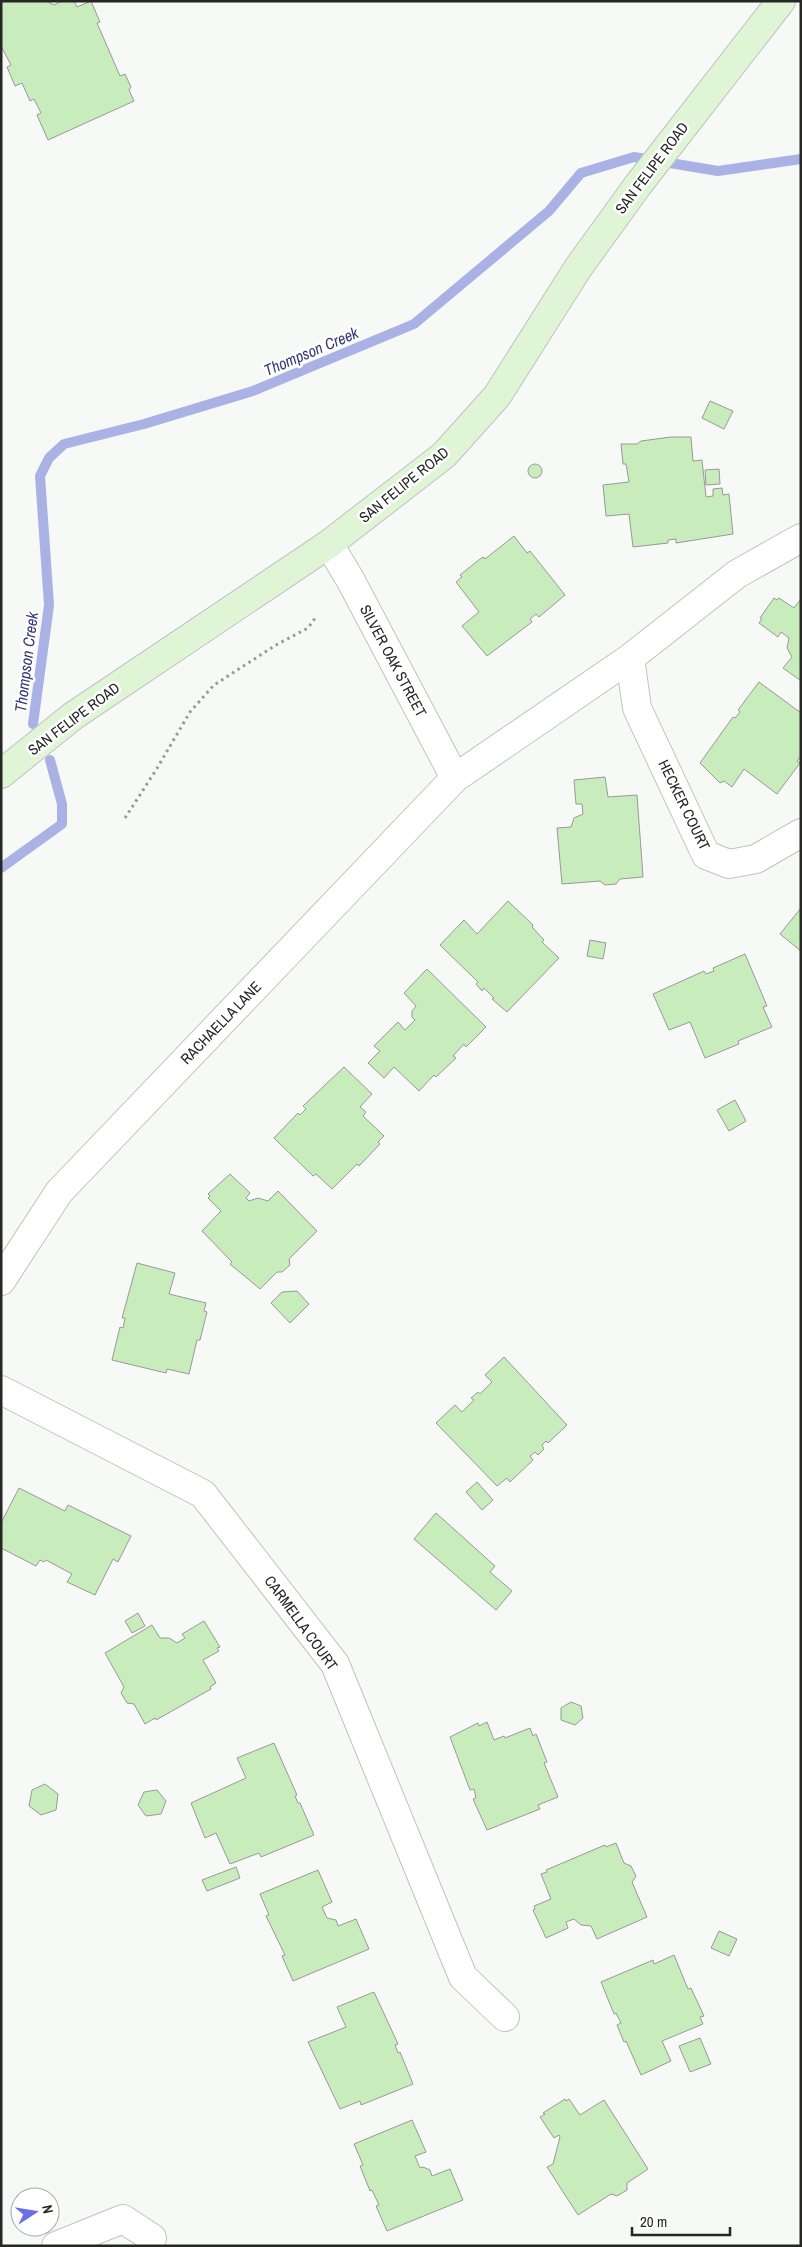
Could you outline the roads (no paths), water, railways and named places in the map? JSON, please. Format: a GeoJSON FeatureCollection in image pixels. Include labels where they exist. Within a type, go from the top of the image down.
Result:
{"type":"FeatureCollection","features":[{"type":"Feature","properties":{"kind":"street","name":"SAN FELIPE ROAD"},"geometry":{"type":"LineString","coordinates":[[1,774],[73,716],[329,544],[444,455],[496,396],[578,268],[638,185],[781,1]]}},
{"type":"Feature","properties":{"kind":"street"},"geometry":{"type":"LineString","coordinates":[[455,778],[630,658],[736,574],[801,538]]}},
{"type":"Feature","properties":{"kind":"street","name":"SILVER OAK STREET"},"geometry":{"type":"LineString","coordinates":[[329,544],[351,581],[455,778]]}},
{"type":"Feature","properties":{"kind":"street","name":"HECKER COURT"},"geometry":{"type":"LineString","coordinates":[[630,658],[637,708],[706,855],[729,864],[756,859],[801,832]]}},
{"type":"Feature","properties":{"kind":"street","name":"RACHAELLA LANE"},"geometry":{"type":"LineString","coordinates":[[1,1281],[59,1192],[455,778]]}},
{"type":"Feature","properties":{"kind":"street","name":"CARMELLA COURT"},"geometry":{"type":"LineString","coordinates":[[1,1390],[204,1494],[335,1664],[463,1977],[505,2017]]}},
{"type":"Feature","properties":{"kind":"street"},"geometry":{"type":"LineString","coordinates":[[56,2246],[123,2219],[152,2238]]}},
{"type":"Feature","properties":{"kind":"waterway","name":"Thompson Creek"},"geometry":{"type":"LineString","coordinates":[[33,724],[49,605],[40,476],[49,458],[64,444],[144,424],[253,391],[414,324],[549,211],[581,173],[634,157],[718,171],[801,159]]}},
{"type":"Feature","properties":{"kind":"waterway","name":"Thompson Creek"},"geometry":{"type":"LineString","coordinates":[[1,868],[62,824],[62,804],[50,760]]}}]}
